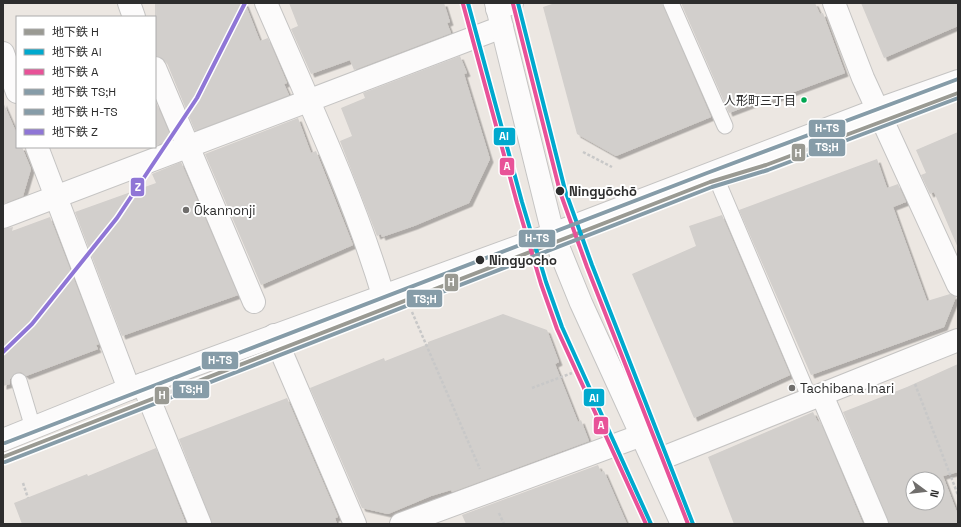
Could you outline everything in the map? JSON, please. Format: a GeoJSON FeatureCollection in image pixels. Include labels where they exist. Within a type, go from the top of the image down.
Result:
{"type":"FeatureCollection","features":[{"type":"Feature","properties":{"kind":"street"},"geometry":{"type":"LineString","coordinates":[[129,3],[134,16]]}},
{"type":"Feature","properties":{"kind":"street"},"geometry":{"type":"LineString","coordinates":[[266,3],[309,101],[370,254],[392,291]]}},
{"type":"Feature","properties":{"kind":"street"},"geometry":{"type":"LineString","coordinates":[[834,3],[863,78],[879,109],[958,285]]}},
{"type":"Feature","properties":{"kind":"street"},"geometry":{"type":"LineString","coordinates":[[3,217],[309,101],[502,11],[552,234],[581,303],[655,461],[682,524]]}},
{"type":"Feature","properties":{"kind":"street"},"geometry":{"type":"LineString","coordinates":[[3,53],[16,89]]}},
{"type":"Feature","properties":{"kind":"street"},"geometry":{"type":"LineString","coordinates":[[156,70],[187,147],[254,302]]}},
{"type":"Feature","properties":{"kind":"street"},"geometry":{"type":"LineString","coordinates":[[3,440],[136,386],[392,291],[552,234],[879,109],[958,81]]}},
{"type":"Feature","properties":{"kind":"street"},"geometry":{"type":"LineString","coordinates":[[37,148],[55,197],[136,386],[200,524]]}},
{"type":"Feature","properties":{"kind":"street"},"geometry":{"type":"LineString","coordinates":[[274,335],[355,524]]}},
{"type":"Feature","properties":{"kind":"street"},"geometry":{"type":"LineString","coordinates":[[655,461],[958,340]]}},
{"type":"Feature","properties":{"kind":"street"},"geometry":{"type":"LineString","coordinates":[[816,397],[877,524]]}},
{"type":"Feature","properties":{"kind":"street"},"geometry":{"type":"LineString","coordinates":[[401,524],[489,490],[642,435]]}},
{"type":"Feature","properties":{"kind":"lane"},"geometry":{"type":"LineString","coordinates":[[671,3],[725,126]]}},
{"type":"Feature","properties":{"kind":"lane"},"geometry":{"type":"LineString","coordinates":[[714,173],[816,397]]}},
{"type":"Feature","properties":{"kind":"lane"},"geometry":{"type":"LineString","coordinates":[[18,381],[33,428]]}},
{"type":"Feature","properties":{"kind":"path"},"geometry":{"type":"LineString","coordinates":[[583,152],[612,167]]}},
{"type":"Feature","properties":{"kind":"path"},"geometry":{"type":"LineString","coordinates":[[392,291],[489,490],[504,524]]}},
{"type":"Feature","properties":{"kind":"path"},"geometry":{"type":"LineString","coordinates":[[906,361],[958,495]]}},
{"type":"Feature","properties":{"kind":"path"},"geometry":{"type":"LineString","coordinates":[[532,388],[572,373]]}},
{"type":"Feature","properties":{"kind":"path"},"geometry":{"type":"LineString","coordinates":[[23,483],[28,498]]}},
{"type":"Feature","properties":{"kind":"building"},"geometry":{"type":"Polygon","coordinates":[[[155,3],[245,3],[260,41],[268,38],[287,83],[284,84],[289,95],[195,131],[167,63],[162,58],[156,56],[155,3]]]}},
{"type":"Feature","properties":{"kind":"building"},"geometry":{"type":"Polygon","coordinates":[[[289,3],[444,3],[450,22],[447,23],[451,33],[354,70],[350,60],[311,74],[291,29],[298,26],[289,3]]]}},
{"type":"Feature","properties":{"kind":"building"},"geometry":{"type":"Polygon","coordinates":[[[555,3],[662,3],[711,117],[616,156],[577,134],[543,7],[555,3]]]}},
{"type":"Feature","properties":{"kind":"building"},"geometry":{"type":"Polygon","coordinates":[[[681,3],[815,3],[820,14],[823,13],[845,73],[767,102],[766,99],[729,113],[681,3]]]}},
{"type":"Feature","properties":{"kind":"building"},"geometry":{"type":"Polygon","coordinates":[[[861,3],[958,3],[958,26],[884,58],[861,3]]]}},
{"type":"Feature","properties":{"kind":"building"},"geometry":{"type":"Polygon","coordinates":[[[460,56],[467,73],[464,74],[490,159],[469,203],[414,226],[382,237],[381,234],[377,236],[340,141],[352,136],[341,108],[365,98],[363,93],[460,56]]]}},
{"type":"Feature","properties":{"kind":"building"},"geometry":{"type":"Polygon","coordinates":[[[3,102],[16,132],[16,148],[22,148],[31,169],[23,196],[3,204],[3,102]]]}},
{"type":"Feature","properties":{"kind":"building"},"geometry":{"type":"Polygon","coordinates":[[[156,102],[172,139],[156,146],[156,102]]]}},
{"type":"Feature","properties":{"kind":"building"},"geometry":{"type":"Polygon","coordinates":[[[298,118],[311,153],[316,151],[353,245],[261,285],[205,154],[298,118]]]}},
{"type":"Feature","properties":{"kind":"building"},"geometry":{"type":"Polygon","coordinates":[[[958,132],[958,248],[934,192],[930,194],[921,175],[926,173],[916,150],[958,132]]]}},
{"type":"Feature","properties":{"kind":"building"},"geometry":{"type":"Polygon","coordinates":[[[877,159],[887,188],[898,184],[906,202],[893,207],[927,301],[950,294],[956,297],[944,327],[811,375],[739,210],[877,159]]]}},
{"type":"Feature","properties":{"kind":"building"},"geometry":{"type":"Polygon","coordinates":[[[181,162],[238,295],[122,336],[75,212],[156,183],[152,174],[181,162]]]}},
{"type":"Feature","properties":{"kind":"building"},"geometry":{"type":"Polygon","coordinates":[[[722,215],[790,375],[694,418],[632,274],[696,246],[689,226],[722,215]]]}},
{"type":"Feature","properties":{"kind":"building"},"geometry":{"type":"Polygon","coordinates":[[[50,217],[99,344],[96,345],[98,349],[26,376],[21,372],[16,373],[10,379],[10,384],[3,386],[3,229],[13,227],[12,231],[50,217]]]}},
{"type":"Feature","properties":{"kind":"building"},"geometry":{"type":"Polygon","coordinates":[[[503,314],[547,330],[559,362],[555,364],[578,422],[581,420],[589,441],[452,492],[451,490],[431,496],[388,514],[362,508],[310,388],[384,358],[385,361],[428,344],[428,342],[503,314]]]}},
{"type":"Feature","properties":{"kind":"building"},"geometry":{"type":"Polygon","coordinates":[[[958,364],[958,472],[945,475],[945,471],[905,471],[905,511],[945,511],[945,481],[958,515],[958,524],[889,524],[843,412],[907,387],[958,364]]]}},
{"type":"Feature","properties":{"kind":"building"},"geometry":{"type":"Polygon","coordinates":[[[287,398],[338,517],[335,518],[337,524],[212,524],[179,439],[287,398]]]}},
{"type":"Feature","properties":{"kind":"building"},"geometry":{"type":"Polygon","coordinates":[[[813,412],[818,422],[820,421],[863,524],[734,524],[708,457],[813,412]]]}},
{"type":"Feature","properties":{"kind":"building"},"geometry":{"type":"Polygon","coordinates":[[[156,448],[186,524],[22,524],[14,503],[87,474],[88,476],[156,448]]]}},
{"type":"Feature","properties":{"kind":"building"},"geometry":{"type":"Polygon","coordinates":[[[598,465],[601,472],[604,471],[627,524],[466,524],[462,515],[598,465]]]}},
{"type":"Feature","properties":{"kind":"metro line","name":"Z"},"geometry":{"type":"LineString","coordinates":[[3,352],[32,324],[117,218],[197,98],[245,3]]}},
{"type":"Feature","properties":{"kind":"metro line","name":"Al"},"geometry":{"type":"LineString","coordinates":[[468,3],[522,202],[546,282],[562,327],[651,524]]}},
{"type":"Feature","properties":{"kind":"metro line","name":"Al"},"geometry":{"type":"LineString","coordinates":[[518,3],[565,190],[592,265],[693,524]]}},
{"type":"Feature","properties":{"kind":"metro line","name":"A"},"geometry":{"type":"LineString","coordinates":[[463,4],[517,203],[541,284],[557,329],[646,524]]}},
{"type":"Feature","properties":{"kind":"metro line","name":"A"},"geometry":{"type":"LineString","coordinates":[[513,4],[560,192],[587,267],[688,524]]}},
{"type":"Feature","properties":{"kind":"metro line","name":"H-TS"},"geometry":{"type":"LineString","coordinates":[[5,443],[707,173],[958,79]]}},
{"type":"Feature","properties":{"kind":"metro line","name":"H"},"geometry":{"type":"LineString","coordinates":[[3,457],[710,182],[766,165],[958,93]]}},
{"type":"Feature","properties":{"kind":"metro line","name":"TS;H"},"geometry":{"type":"LineString","coordinates":[[5,462],[712,187],[768,170],[958,98]]}},
{"type":"Feature","properties":{"kind":"place","name":"人形町三丁目"},"geometry":{"type":"Point","coordinates":[804,100]}},
{"type":"Feature","properties":{"kind":"place","name":"Ningyōchō"},"geometry":{"type":"Point","coordinates":[560,191]}},
{"type":"Feature","properties":{"kind":"place","name":"Ōkannonji"},"geometry":{"type":"Point","coordinates":[186,210]}},
{"type":"Feature","properties":{"kind":"place","name":"Ningyocho"},"geometry":{"type":"Point","coordinates":[480,260]}},
{"type":"Feature","properties":{"kind":"place","name":"Tachibana Inari"},"geometry":{"type":"Point","coordinates":[792,388]}}]}
